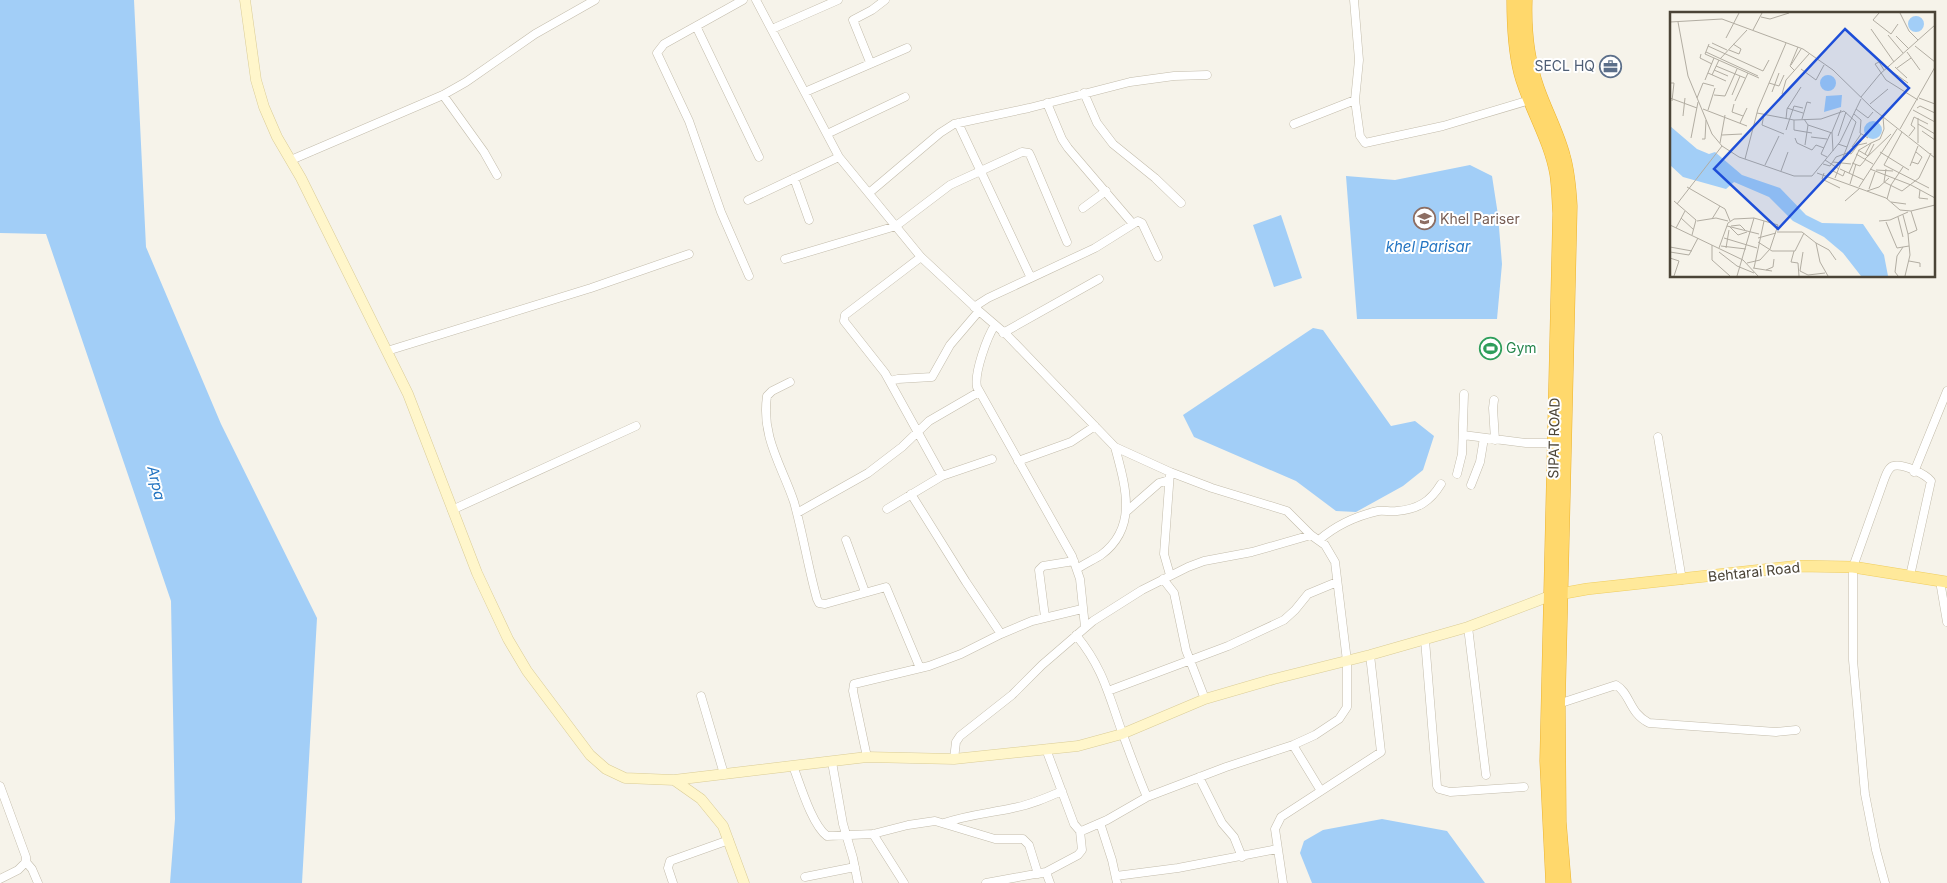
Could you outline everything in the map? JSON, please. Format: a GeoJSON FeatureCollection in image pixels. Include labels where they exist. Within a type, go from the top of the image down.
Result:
{"type":"FeatureCollection","features":[{"type":"Feature","properties":{"kind":"highway","name":"SIPAT ROAD"},"geometry":{"type":"LineString","coordinates":[[1514,0],[1516,51],[1530,100],[1557,174],[1560,213],[1554,443],[1559,822],[1564,883]]}},
{"type":"Feature","properties":{"kind":"highway","name":"SIPAT ROAD"},"geometry":{"type":"LineString","coordinates":[[1525,0],[1527,44],[1531,68],[1536,87],[1563,155],[1569,180],[1570,206],[1555,594],[1546,761],[1553,883]]}},
{"type":"Feature","properties":{"kind":"main road","name":"Behtarai Road"},"geometry":{"type":"LineString","coordinates":[[1555,594],[1799,566],[1853,567],[1944,581]]}},
{"type":"Feature","properties":{"kind":"street"},"geometry":{"type":"LineString","coordinates":[[245,0],[256,80],[264,107],[277,137],[291,160],[408,394],[477,574],[508,639],[527,671],[590,755],[606,769],[625,778],[674,780],[867,757],[954,759],[1078,746],[1122,734],[1205,699],[1468,627],[1555,594]]}},
{"type":"Feature","properties":{"kind":"street"},"geometry":{"type":"LineString","coordinates":[[291,160],[443,95],[466,82],[535,34],[595,0]]}},
{"type":"Feature","properties":{"kind":"street"},"geometry":{"type":"LineString","coordinates":[[743,0],[664,44],[657,53],[689,122],[721,212],[749,276]]}},
{"type":"Feature","properties":{"kind":"street"},"geometry":{"type":"LineString","coordinates":[[756,0],[839,157],[921,256],[1003,332],[1115,447],[1170,476],[1287,511],[1311,535],[1325,545],[1335,562],[1347,661],[1348,700],[1344,713],[1331,726],[1293,745],[1147,797],[1100,824],[1080,830]]}},
{"type":"Feature","properties":{"kind":"street"},"geometry":{"type":"LineString","coordinates":[[772,29],[838,0]]}},
{"type":"Feature","properties":{"kind":"street"},"geometry":{"type":"LineString","coordinates":[[870,62],[853,20],[872,10],[885,0]]}},
{"type":"Feature","properties":{"kind":"street"},"geometry":{"type":"LineString","coordinates":[[1354,0],[1359,60],[1355,100],[1360,136],[1365,143],[1443,126],[1530,100]]}},
{"type":"Feature","properties":{"kind":"street"},"geometry":{"type":"LineString","coordinates":[[696,26],[759,157]]}},
{"type":"Feature","properties":{"kind":"street"},"geometry":{"type":"LineString","coordinates":[[805,92],[870,62],[907,48]]}},
{"type":"Feature","properties":{"kind":"street"},"geometry":{"type":"LineString","coordinates":[[869,193],[940,132],[958,123],[1149,79],[1207,75]]}},
{"type":"Feature","properties":{"kind":"street"},"geometry":{"type":"LineString","coordinates":[[1084,93],[1097,123],[1108,138],[1180,203]]}},
{"type":"Feature","properties":{"kind":"street"},"geometry":{"type":"LineString","coordinates":[[443,95],[484,152],[497,174]]}},
{"type":"Feature","properties":{"kind":"street"},"geometry":{"type":"LineString","coordinates":[[828,134],[905,97]]}},
{"type":"Feature","properties":{"kind":"street"},"geometry":{"type":"LineString","coordinates":[[1294,124],[1355,100]]}},
{"type":"Feature","properties":{"kind":"street"},"geometry":{"type":"LineString","coordinates":[[1047,103],[1062,139],[1133,224]]}},
{"type":"Feature","properties":{"kind":"street"},"geometry":{"type":"LineString","coordinates":[[958,123],[1030,278]]}},
{"type":"Feature","properties":{"kind":"street"},"geometry":{"type":"LineString","coordinates":[[785,260],[896,226],[950,185],[1022,152],[1029,153],[1067,242]]}},
{"type":"Feature","properties":{"kind":"street"},"geometry":{"type":"LineString","coordinates":[[748,200],[839,157]]}},
{"type":"Feature","properties":{"kind":"street"},"geometry":{"type":"LineString","coordinates":[[794,178],[810,220]]}},
{"type":"Feature","properties":{"kind":"street"},"geometry":{"type":"LineString","coordinates":[[1083,208],[1106,191]]}},
{"type":"Feature","properties":{"kind":"street"},"geometry":{"type":"LineString","coordinates":[[890,381],[932,377],[950,345],[976,309],[988,298],[1095,248],[1138,221],[1142,223],[1158,257]]}},
{"type":"Feature","properties":{"kind":"street"},"geometry":{"type":"LineString","coordinates":[[387,351],[582,291],[689,254]]}},
{"type":"Feature","properties":{"kind":"street"},"geometry":{"type":"LineString","coordinates":[[921,256],[844,318],[845,324],[881,367],[890,381],[942,476]]}},
{"type":"Feature","properties":{"kind":"street"},"geometry":{"type":"LineString","coordinates":[[1003,332],[1099,278]]}},
{"type":"Feature","properties":{"kind":"street"},"geometry":{"type":"LineString","coordinates":[[995,325],[986,340],[977,380],[979,392],[1033,486],[1075,565],[1080,579],[1085,627]]}},
{"type":"Feature","properties":{"kind":"street"},"geometry":{"type":"LineString","coordinates":[[790,382],[769,393],[766,401],[770,444],[791,494],[810,577],[819,603],[825,604],[886,587],[920,668]]}},
{"type":"Feature","properties":{"kind":"street"},"geometry":{"type":"LineString","coordinates":[[1914,472],[1947,391]]}},
{"type":"Feature","properties":{"kind":"street"},"geometry":{"type":"LineString","coordinates":[[796,513],[868,473],[896,452],[929,421],[979,392]]}},
{"type":"Feature","properties":{"kind":"street"},"geometry":{"type":"LineString","coordinates":[[1457,474],[1462,454],[1464,394]]}},
{"type":"Feature","properties":{"kind":"street"},"geometry":{"type":"LineString","coordinates":[[1494,400],[1495,440]]}},
{"type":"Feature","properties":{"kind":"street"},"geometry":{"type":"LineString","coordinates":[[452,510],[636,426]]}},
{"type":"Feature","properties":{"kind":"street"},"geometry":{"type":"LineString","coordinates":[[1018,462],[1071,442],[1094,426]]}},
{"type":"Feature","properties":{"kind":"street"},"geometry":{"type":"LineString","coordinates":[[1463,435],[1526,443],[1554,443]]}},
{"type":"Feature","properties":{"kind":"street"},"geometry":{"type":"LineString","coordinates":[[1658,437],[1682,580]]}},
{"type":"Feature","properties":{"kind":"street"},"geometry":{"type":"LineString","coordinates":[[1471,485],[1480,462],[1484,438]]}},
{"type":"Feature","properties":{"kind":"street"},"geometry":{"type":"LineString","coordinates":[[1046,617],[1038,570],[1044,566],[1075,565],[1100,556],[1109,548],[1122,528],[1127,511],[1124,482],[1115,447]]}},
{"type":"Feature","properties":{"kind":"street"},"geometry":{"type":"LineString","coordinates":[[887,509],[942,476],[992,459]]}},
{"type":"Feature","properties":{"kind":"street"},"geometry":{"type":"LineString","coordinates":[[1885,883],[1876,850],[1865,794],[1853,660],[1853,567],[1889,469],[1896,466],[1927,478],[1931,486],[1910,576]]}},
{"type":"Feature","properties":{"kind":"street"},"geometry":{"type":"LineString","coordinates":[[1127,511],[1159,483],[1170,476]]}},
{"type":"Feature","properties":{"kind":"street"},"geometry":{"type":"LineString","coordinates":[[1170,476],[1164,554],[1167,577],[1176,599],[1183,640],[1189,661],[1205,699]]}},
{"type":"Feature","properties":{"kind":"street"},"geometry":{"type":"LineString","coordinates":[[1319,540],[1340,525],[1376,511],[1396,512],[1425,504],[1435,495],[1441,484]]}},
{"type":"Feature","properties":{"kind":"street"},"geometry":{"type":"LineString","coordinates":[[911,494],[1001,634]]}},
{"type":"Feature","properties":{"kind":"street"},"geometry":{"type":"LineString","coordinates":[[954,759],[956,742],[960,736],[1012,695],[1042,665],[1085,627],[1142,590],[1204,561],[1252,552],[1311,535]]}},
{"type":"Feature","properties":{"kind":"street"},"geometry":{"type":"LineString","coordinates":[[846,540],[865,592]]}},
{"type":"Feature","properties":{"kind":"street"},"geometry":{"type":"LineString","coordinates":[[1944,581],[1947,622]]}},
{"type":"Feature","properties":{"kind":"street"},"geometry":{"type":"LineString","coordinates":[[1108,691],[1189,661],[1284,620],[1308,594],[1337,582]]}},
{"type":"Feature","properties":{"kind":"street"},"geometry":{"type":"LineString","coordinates":[[867,757],[853,692],[854,684],[920,668],[960,654],[1001,634],[1046,617],[1082,609]]}},
{"type":"Feature","properties":{"kind":"street"},"geometry":{"type":"LineString","coordinates":[[1468,627],[1486,775]]}},
{"type":"Feature","properties":{"kind":"street"},"geometry":{"type":"LineString","coordinates":[[1076,635],[1097,664],[1147,797]]}},
{"type":"Feature","properties":{"kind":"street"},"geometry":{"type":"LineString","coordinates":[[1424,640],[1437,786],[1439,789],[1450,792],[1524,787]]}},
{"type":"Feature","properties":{"kind":"street"},"geometry":{"type":"LineString","coordinates":[[1283,883],[1275,829],[1281,816],[1381,752],[1370,655]]}},
{"type":"Feature","properties":{"kind":"street"},"geometry":{"type":"LineString","coordinates":[[1558,704],[1616,685],[1622,690],[1636,715],[1649,723],[1776,732],[1796,730]]}},
{"type":"Feature","properties":{"kind":"street"},"geometry":{"type":"LineString","coordinates":[[701,696],[724,774]]}},
{"type":"Feature","properties":{"kind":"street"},"geometry":{"type":"LineString","coordinates":[[1293,745],[1321,791]]}},
{"type":"Feature","properties":{"kind":"street"},"geometry":{"type":"LineString","coordinates":[[986,883],[1010,881],[1042,873],[1078,854],[1082,845],[1080,830],[1074,824],[1046,749]]}},
{"type":"Feature","properties":{"kind":"street"},"geometry":{"type":"LineString","coordinates":[[832,762],[843,824],[858,883]]}},
{"type":"Feature","properties":{"kind":"street"},"geometry":{"type":"LineString","coordinates":[[793,766],[805,799],[819,828],[827,836],[873,834],[924,822],[944,823],[962,831],[996,839],[1023,839],[1042,873],[1050,883]]}},
{"type":"Feature","properties":{"kind":"street"},"geometry":{"type":"LineString","coordinates":[[1199,777],[1222,823],[1234,837],[1242,857]]}},
{"type":"Feature","properties":{"kind":"street"},"geometry":{"type":"LineString","coordinates":[[674,780],[701,799],[723,826],[744,883]]}},
{"type":"Feature","properties":{"kind":"street"},"geometry":{"type":"LineString","coordinates":[[0,786],[26,857],[26,862],[32,869],[38,883]]}},
{"type":"Feature","properties":{"kind":"street"},"geometry":{"type":"LineString","coordinates":[[944,823],[963,816],[1015,808],[1062,791]]}},
{"type":"Feature","properties":{"kind":"street"},"geometry":{"type":"LineString","coordinates":[[1100,824],[1117,879],[1277,849]]}},
{"type":"Feature","properties":{"kind":"street"},"geometry":{"type":"LineString","coordinates":[[873,834],[904,883]]}},
{"type":"Feature","properties":{"kind":"street"},"geometry":{"type":"LineString","coordinates":[[672,883],[668,868],[670,861],[729,840]]}},
{"type":"Feature","properties":{"kind":"street"},"geometry":{"type":"LineString","coordinates":[[0,880],[18,870],[26,862]]}},
{"type":"Feature","properties":{"kind":"street"},"geometry":{"type":"LineString","coordinates":[[805,877],[855,867]]}},
{"type":"Feature","properties":{"kind":"water","name":"Arpa"},"geometry":{"type":"Polygon","coordinates":[[[0,0],[134,0],[146,247],[221,424],[317,618],[302,883],[170,883],[175,819],[171,601],[46,234],[0,233],[0,0]]]}},
{"type":"Feature","properties":{"kind":"water","name":"khel Parisar"},"geometry":{"type":"Polygon","coordinates":[[[1470,165],[1492,176],[1498,215],[1502,264],[1497,319],[1357,319],[1346,176],[1395,180],[1470,165]]]}},
{"type":"Feature","properties":{"kind":"water"},"geometry":{"type":"Polygon","coordinates":[[[1281,215],[1302,278],[1274,287],[1253,225],[1281,215]]]}},
{"type":"Feature","properties":{"kind":"water"},"geometry":{"type":"Polygon","coordinates":[[[1313,328],[1323,330],[1391,426],[1415,421],[1434,436],[1423,470],[1403,486],[1356,512],[1336,511],[1296,481],[1194,437],[1183,415],[1313,328]]]}},
{"type":"Feature","properties":{"kind":"water"},"geometry":{"type":"Polygon","coordinates":[[[1382,819],[1447,831],[1485,883],[1312,883],[1300,853],[1304,841],[1323,830],[1382,819]]]}},
{"type":"Feature","properties":{"kind":"place","name":"SECL HQ"},"geometry":{"type":"Point","coordinates":[1611,66]}},
{"type":"Feature","properties":{"kind":"place","name":"Khel Pariser"},"geometry":{"type":"Point","coordinates":[1424,219]}},
{"type":"Feature","properties":{"kind":"place","name":"Gym"},"geometry":{"type":"Point","coordinates":[1490,348]}}]}
